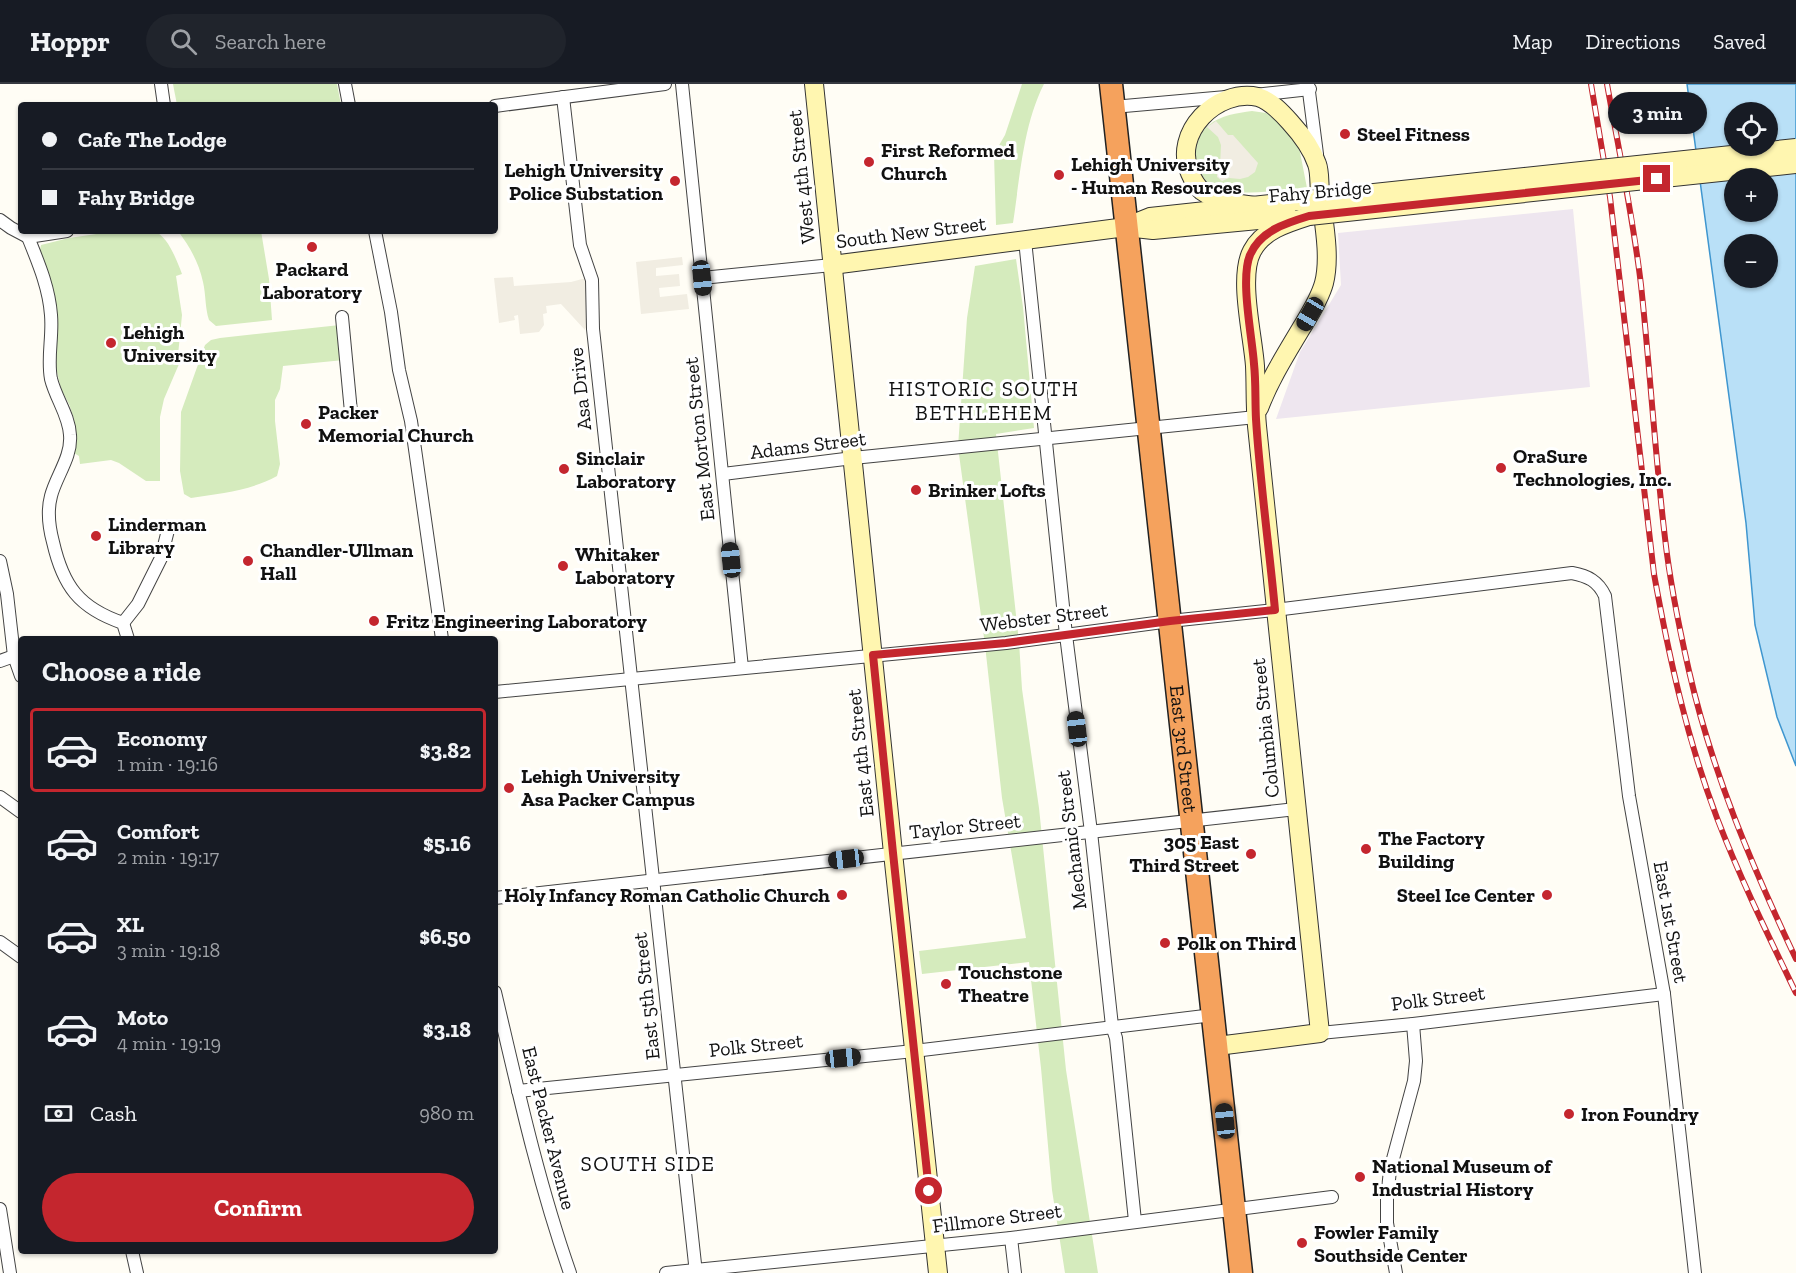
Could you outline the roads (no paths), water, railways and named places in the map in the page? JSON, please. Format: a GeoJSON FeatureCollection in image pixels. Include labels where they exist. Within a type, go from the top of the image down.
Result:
{"type":"FeatureCollection","features":[{"type":"Feature","properties":{"kind":"highway","name":"East 3rd Street"},"geometry":{"type":"LineString","coordinates":[[1111,84],[1241,1273]]}},
{"type":"Feature","properties":{"kind":"main road","name":"West 4th Street"},"geometry":{"type":"LineString","coordinates":[[814,84],[832,265]]}},
{"type":"Feature","properties":{"kind":"main road"},"geometry":{"type":"LineString","coordinates":[[1255,206],[1213,197],[1201,190],[1195,184],[1186,160],[1186,143],[1194,124],[1210,110],[1239,96],[1259,98],[1271,104],[1284,115],[1309,148],[1318,166],[1326,252],[1324,283],[1310,314],[1268,385],[1256,417]]}},
{"type":"Feature","properties":{"kind":"main road","name":"Fahy Bridge"},"geometry":{"type":"LineString","coordinates":[[1126,226],[1153,230],[1309,208],[1796,148]]}},
{"type":"Feature","properties":{"kind":"main road","name":"Fahy Bridge"},"geometry":{"type":"LineString","coordinates":[[1126,226],[1150,217],[1255,206],[1309,208],[1796,164]]}},
{"type":"Feature","properties":{"kind":"main road","name":"Columbia Street"},"geometry":{"type":"LineString","coordinates":[[1309,208],[1272,230],[1255,246],[1248,259],[1246,286],[1275,610],[1320,1034]]}},
{"type":"Feature","properties":{"kind":"main road","name":"South New Street"},"geometry":{"type":"LineString","coordinates":[[832,265],[1126,226]]}},
{"type":"Feature","properties":{"kind":"main road","name":"East 4th Street"},"geometry":{"type":"LineString","coordinates":[[832,265],[938,1273]]}},
{"type":"Feature","properties":{"kind":"main road","name":"Polk Street"},"geometry":{"type":"LineString","coordinates":[[1217,1046],[1320,1034]]}},
{"type":"Feature","properties":{"kind":"street"},"geometry":{"type":"LineString","coordinates":[[161,84],[164,102]]}},
{"type":"Feature","properties":{"kind":"street"},"geometry":{"type":"LineString","coordinates":[[345,84],[348,102]]}},
{"type":"Feature","properties":{"kind":"street"},"geometry":{"type":"LineString","coordinates":[[498,106],[666,84]]}},
{"type":"Feature","properties":{"kind":"street","name":"East Morton Street"},"geometry":{"type":"LineString","coordinates":[[682,84],[742,668]]}},
{"type":"Feature","properties":{"kind":"street"},"geometry":{"type":"LineString","coordinates":[[1113,107],[1239,96],[1309,87],[1318,166]]}},
{"type":"Feature","properties":{"kind":"street","name":"Asa Drive"},"geometry":{"type":"LineString","coordinates":[[563,97],[580,244],[592,280],[593,329],[632,679]]}},
{"type":"Feature","properties":{"kind":"street"},"geometry":{"type":"LineString","coordinates":[[0,220],[18,232]]}},
{"type":"Feature","properties":{"kind":"street"},"geometry":{"type":"LineString","coordinates":[[22,234],[28,237],[48,234]]}},
{"type":"Feature","properties":{"kind":"street"},"geometry":{"type":"LineString","coordinates":[[376,234],[392,312],[399,370],[411,421],[442,636]]}},
{"type":"Feature","properties":{"kind":"street"},"geometry":{"type":"LineString","coordinates":[[28,237],[48,292],[51,317],[50,368],[54,388],[69,423],[71,439],[63,468],[58,475],[50,498],[49,519],[58,564],[66,582],[81,601],[106,618],[123,623]]}},
{"type":"Feature","properties":{"kind":"street","name":"Mechanic Street"},"geometry":{"type":"LineString","coordinates":[[1025,240],[1066,635],[1091,832],[1112,1026],[1116,1038],[1135,1221]]}},
{"type":"Feature","properties":{"kind":"street","name":"South New Street"},"geometry":{"type":"LineString","coordinates":[[702,278],[832,265]]}},
{"type":"Feature","properties":{"kind":"street"},"geometry":{"type":"LineString","coordinates":[[342,317],[351,412]]}},
{"type":"Feature","properties":{"kind":"street","name":"Adams Street"},"geometry":{"type":"LineString","coordinates":[[723,474],[853,458],[1256,417]]}},
{"type":"Feature","properties":{"kind":"street"},"geometry":{"type":"LineString","coordinates":[[123,623],[138,604],[161,558],[169,526]]}},
{"type":"Feature","properties":{"kind":"street"},"geometry":{"type":"LineString","coordinates":[[0,561],[14,656],[18,667]]}},
{"type":"Feature","properties":{"kind":"street","name":"Webster Street"},"geometry":{"type":"LineString","coordinates":[[498,692],[1006,643],[1572,573],[1596,581]]}},
{"type":"Feature","properties":{"kind":"street","name":"East 1st Street"},"geometry":{"type":"LineString","coordinates":[[1596,581],[1605,596],[1629,796],[1664,994],[1695,1273]]}},
{"type":"Feature","properties":{"kind":"street"},"geometry":{"type":"LineString","coordinates":[[123,623],[127,636]]}},
{"type":"Feature","properties":{"kind":"street"},"geometry":{"type":"LineString","coordinates":[[0,660],[14,656]]}},
{"type":"Feature","properties":{"kind":"street","name":"East 5th Street"},"geometry":{"type":"LineString","coordinates":[[632,679],[695,1272]]}},
{"type":"Feature","properties":{"kind":"street"},"geometry":{"type":"LineString","coordinates":[[0,797],[18,810]]}},
{"type":"Feature","properties":{"kind":"street","name":"Taylor Street"},"geometry":{"type":"LineString","coordinates":[[498,898],[1296,809]]}},
{"type":"Feature","properties":{"kind":"street"},"geometry":{"type":"LineString","coordinates":[[0,942],[18,955]]}},
{"type":"Feature","properties":{"kind":"street","name":"Polk Street"},"geometry":{"type":"LineString","coordinates":[[1320,1034],[1664,994]]}},
{"type":"Feature","properties":{"kind":"street","name":"East Packer Avenue"},"geometry":{"type":"LineString","coordinates":[[498,1005],[554,1227],[570,1273]]}},
{"type":"Feature","properties":{"kind":"street","name":"Polk Street"},"geometry":{"type":"LineString","coordinates":[[518,1091],[914,1051],[1213,1015]]}},
{"type":"Feature","properties":{"kind":"street"},"geometry":{"type":"LineString","coordinates":[[1396,1273],[1388,1223],[1387,1199],[1393,1160],[1414,1082],[1416,1060],[1413,1024]]}},
{"type":"Feature","properties":{"kind":"street","name":"Fillmore Street"},"geometry":{"type":"LineString","coordinates":[[666,1273],[695,1272],[1011,1238],[1332,1197]]}},
{"type":"Feature","properties":{"kind":"street"},"geometry":{"type":"LineString","coordinates":[[0,1209],[10,1273]]}},
{"type":"Feature","properties":{"kind":"street"},"geometry":{"type":"LineString","coordinates":[[1011,1238],[1015,1273]]}},
{"type":"Feature","properties":{"kind":"street"},"geometry":{"type":"LineString","coordinates":[[133,1254],[137,1273]]}},
{"type":"Feature","properties":{"kind":"water"},"geometry":{"type":"Polygon","coordinates":[[[1687,84],[1796,84],[1796,766],[1777,717],[1755,625],[1746,523],[1687,84]]]}},
{"type":"Feature","properties":{"kind":"railway"},"geometry":{"type":"LineString","coordinates":[[1591,84],[1610,197],[1654,574],[1666,636],[1688,728],[1706,788],[1745,884],[1796,993]]}},
{"type":"Feature","properties":{"kind":"railway"},"geometry":{"type":"LineString","coordinates":[[1607,84],[1638,260],[1665,538],[1672,588],[1689,671],[1698,709],[1721,782],[1749,854],[1796,959]]}},
{"type":"Feature","properties":{"kind":"place","name":"Steel Fitness"},"geometry":{"type":"Point","coordinates":[1345,134]}},
{"type":"Feature","properties":{"kind":"place","name":"First Reformed Church"},"geometry":{"type":"Point","coordinates":[869,162]}},
{"type":"Feature","properties":{"kind":"place","name":"Lehigh University - Human Resources"},"geometry":{"type":"Point","coordinates":[1059,175]}},
{"type":"Feature","properties":{"kind":"place","name":"Lehigh University Police Substation"},"geometry":{"type":"Point","coordinates":[675,181]}},
{"type":"Feature","properties":{"kind":"place","name":"Packard Laboratory"},"geometry":{"type":"Point","coordinates":[312,247]}},
{"type":"Feature","properties":{"kind":"place","name":"Lehigh University"},"geometry":{"type":"Point","coordinates":[111,343]}},
{"type":"Feature","properties":{"kind":"place","name":"Packer Memorial Church"},"geometry":{"type":"Point","coordinates":[306,424]}},
{"type":"Feature","properties":{"kind":"place","name":"OraSure Technologies, Inc."},"geometry":{"type":"Point","coordinates":[1501,468]}},
{"type":"Feature","properties":{"kind":"place","name":"Sinclair Laboratory"},"geometry":{"type":"Point","coordinates":[564,469]}},
{"type":"Feature","properties":{"kind":"place","name":"Brinker Lofts"},"geometry":{"type":"Point","coordinates":[916,490]}},
{"type":"Feature","properties":{"kind":"place","name":"Linderman Library"},"geometry":{"type":"Point","coordinates":[96,536]}},
{"type":"Feature","properties":{"kind":"place","name":"Chandler-Ullman Hall"},"geometry":{"type":"Point","coordinates":[248,561]}},
{"type":"Feature","properties":{"kind":"place","name":"Whitaker Laboratory"},"geometry":{"type":"Point","coordinates":[563,566]}},
{"type":"Feature","properties":{"kind":"place","name":"Fritz Engineering Laboratory"},"geometry":{"type":"Point","coordinates":[374,621]}},
{"type":"Feature","properties":{"kind":"place","name":"Lehigh University Asa Packer Campus"},"geometry":{"type":"Point","coordinates":[509,788]}},
{"type":"Feature","properties":{"kind":"place","name":"The Factory Building"},"geometry":{"type":"Point","coordinates":[1366,849]}},
{"type":"Feature","properties":{"kind":"place","name":"305 East Third Street"},"geometry":{"type":"Point","coordinates":[1251,854]}},
{"type":"Feature","properties":{"kind":"place","name":"Holy Infancy Roman Catholic Church"},"geometry":{"type":"Point","coordinates":[842,895]}},
{"type":"Feature","properties":{"kind":"place","name":"Steel Ice Center"},"geometry":{"type":"Point","coordinates":[1547,895]}},
{"type":"Feature","properties":{"kind":"place","name":"Polk on Third"},"geometry":{"type":"Point","coordinates":[1165,943]}},
{"type":"Feature","properties":{"kind":"place","name":"Touchstone Theatre"},"geometry":{"type":"Point","coordinates":[946,984]}},
{"type":"Feature","properties":{"kind":"place","name":"Iron Foundry"},"geometry":{"type":"Point","coordinates":[1569,1114]}},
{"type":"Feature","properties":{"kind":"place","name":"National Museum of Industrial History"},"geometry":{"type":"Point","coordinates":[1360,1177]}},
{"type":"Feature","properties":{"kind":"place","name":"Fowler Family Southside Center"},"geometry":{"type":"Point","coordinates":[1302,1243]}},
{"type":"Feature","properties":{"kind":"district","name":"HISTORIC SOUTH BETHLEHEM"},"geometry":{"type":"Point","coordinates":[984,400]}},
{"type":"Feature","properties":{"kind":"district","name":"SOUTH SIDE"},"geometry":{"type":"Point","coordinates":[648,1163]}}]}
